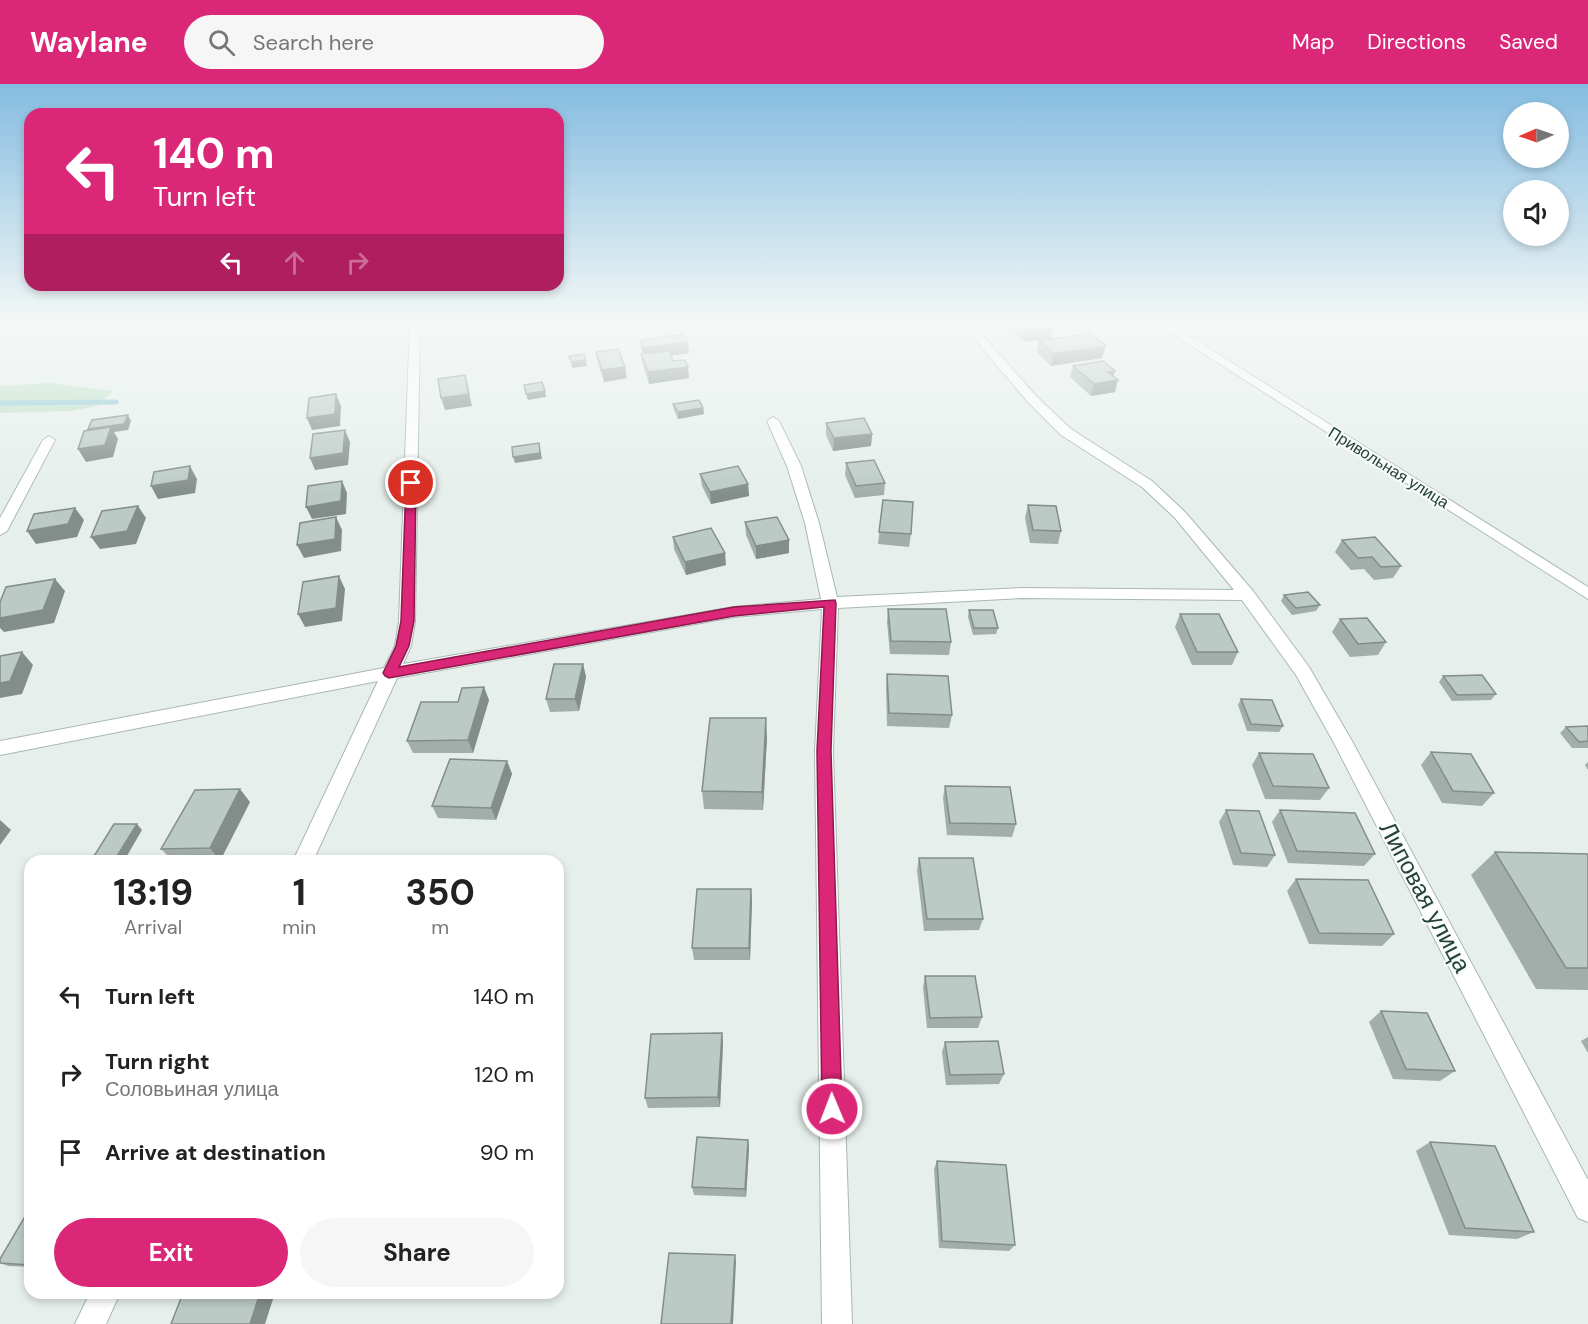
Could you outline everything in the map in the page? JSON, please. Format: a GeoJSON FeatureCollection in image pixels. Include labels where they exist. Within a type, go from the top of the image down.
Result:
{"type":"FeatureCollection","features":[{"type":"Feature","properties":{"kind":"street"},"geometry":{"type":"LineString","coordinates":[[306,855],[403,646],[407,621],[414,380]]}},
{"type":"Feature","properties":{"kind":"street","name":"Липовая улица"},"geometry":{"type":"LineString","coordinates":[[1015,380],[1066,432],[1146,484],[1180,515],[1247,595],[1303,671],[1343,741],[1588,1208]]}},
{"type":"Feature","properties":{"kind":"street","name":"Привольная улица"},"geometry":{"type":"LineString","coordinates":[[1251,380],[1588,594]]}},
{"type":"Feature","properties":{"kind":"street"},"geometry":{"type":"LineString","coordinates":[[773,421],[794,466],[812,523],[830,603],[824,751],[837,1324]]}},
{"type":"Feature","properties":{"kind":"street"},"geometry":{"type":"LineString","coordinates":[[0,531],[49,440]]}},
{"type":"Feature","properties":{"kind":"street"},"geometry":{"type":"LineString","coordinates":[[0,748],[389,673],[734,612],[830,603],[1022,592],[1247,595]]}},
{"type":"Feature","properties":{"kind":"street"},"geometry":{"type":"LineString","coordinates":[[90,1324],[102,1299]]}},
{"type":"Feature","properties":{"kind":"green space"},"geometry":{"type":"Polygon","coordinates":[[[49,383],[113,391],[97,406],[71,411],[0,413],[0,386],[49,383]]]}},
{"type":"Feature","properties":{"kind":"building"},"geometry":{"type":"Polygon","coordinates":[[[438,380],[466,380],[469,394],[441,398],[438,380]]]}},
{"type":"Feature","properties":{"kind":"building"},"geometry":{"type":"Polygon","coordinates":[[[1089,380],[1118,380],[1094,384],[1089,380]]]}},
{"type":"Feature","properties":{"kind":"building"},"geometry":{"type":"Polygon","coordinates":[[[542,382],[545,391],[526,394],[524,385],[542,382]]]}},
{"type":"Feature","properties":{"kind":"building"},"geometry":{"type":"Polygon","coordinates":[[[336,394],[335,414],[307,418],[309,398],[336,394]]]}},
{"type":"Feature","properties":{"kind":"building"},"geometry":{"type":"Polygon","coordinates":[[[699,400],[703,408],[678,412],[673,404],[699,400]]]}},
{"type":"Feature","properties":{"kind":"building"},"geometry":{"type":"Polygon","coordinates":[[[128,415],[124,424],[88,429],[92,420],[128,415]]]}},
{"type":"Feature","properties":{"kind":"building"},"geometry":{"type":"Polygon","coordinates":[[[864,418],[872,434],[834,438],[826,423],[864,418]]]}},
{"type":"Feature","properties":{"kind":"building"},"geometry":{"type":"Polygon","coordinates":[[[111,427],[105,445],[78,449],[84,431],[111,427]]]}},
{"type":"Feature","properties":{"kind":"building"},"geometry":{"type":"Polygon","coordinates":[[[345,430],[343,453],[310,458],[313,434],[345,430]]]}},
{"type":"Feature","properties":{"kind":"building"},"geometry":{"type":"Polygon","coordinates":[[[539,443],[540,453],[513,457],[512,447],[539,443]]]}},
{"type":"Feature","properties":{"kind":"building"},"geometry":{"type":"Polygon","coordinates":[[[874,460],[885,483],[856,486],[846,463],[874,460]]]}},
{"type":"Feature","properties":{"kind":"building"},"geometry":{"type":"Polygon","coordinates":[[[190,466],[188,480],[151,486],[154,472],[190,466]]]}},
{"type":"Feature","properties":{"kind":"building"},"geometry":{"type":"Polygon","coordinates":[[[738,466],[748,484],[710,492],[700,474],[738,466]]]}},
{"type":"Feature","properties":{"kind":"building"},"geometry":{"type":"Polygon","coordinates":[[[342,481],[341,501],[306,507],[308,486],[342,481]]]}},
{"type":"Feature","properties":{"kind":"building"},"geometry":{"type":"Polygon","coordinates":[[[883,500],[913,502],[911,534],[879,532],[883,500]]]}},
{"type":"Feature","properties":{"kind":"building"},"geometry":{"type":"Polygon","coordinates":[[[1028,505],[1056,506],[1061,531],[1033,530],[1028,505]]]}},
{"type":"Feature","properties":{"kind":"building"},"geometry":{"type":"Polygon","coordinates":[[[138,506],[127,531],[91,537],[102,511],[138,506]]]}},
{"type":"Feature","properties":{"kind":"building"},"geometry":{"type":"Polygon","coordinates":[[[75,508],[68,524],[27,531],[34,514],[75,508]]]}},
{"type":"Feature","properties":{"kind":"building"},"geometry":{"type":"Polygon","coordinates":[[[336,517],[335,539],[297,545],[300,523],[336,517]]]}},
{"type":"Feature","properties":{"kind":"building"},"geometry":{"type":"Polygon","coordinates":[[[777,517],[789,540],[756,546],[745,522],[777,517]]]}},
{"type":"Feature","properties":{"kind":"building"},"geometry":{"type":"Polygon","coordinates":[[[711,528],[725,553],[685,562],[673,537],[711,528]]]}},
{"type":"Feature","properties":{"kind":"building"},"geometry":{"type":"Polygon","coordinates":[[[1375,537],[1401,566],[1381,567],[1372,557],[1358,558],[1342,540],[1375,537]]]}},
{"type":"Feature","properties":{"kind":"building"},"geometry":{"type":"Polygon","coordinates":[[[339,576],[336,608],[298,614],[303,582],[339,576]]]}},
{"type":"Feature","properties":{"kind":"building"},"geometry":{"type":"Polygon","coordinates":[[[55,579],[43,610],[0,618],[0,602],[6,587],[55,579]]]}},
{"type":"Feature","properties":{"kind":"building"},"geometry":{"type":"Polygon","coordinates":[[[1308,592],[1320,605],[1296,608],[1284,595],[1308,592]]]}},
{"type":"Feature","properties":{"kind":"building"},"geometry":{"type":"Polygon","coordinates":[[[888,609],[946,609],[951,642],[891,641],[888,609]]]}},
{"type":"Feature","properties":{"kind":"building"},"geometry":{"type":"Polygon","coordinates":[[[969,610],[993,610],[998,628],[974,628],[969,610]]]}},
{"type":"Feature","properties":{"kind":"building"},"geometry":{"type":"Polygon","coordinates":[[[1180,614],[1219,614],[1238,652],[1197,652],[1180,614]]]}},
{"type":"Feature","properties":{"kind":"building"},"geometry":{"type":"Polygon","coordinates":[[[1367,618],[1386,642],[1358,644],[1340,619],[1367,618]]]}},
{"type":"Feature","properties":{"kind":"building"},"geometry":{"type":"Polygon","coordinates":[[[22,652],[10,681],[0,683],[0,656],[22,652]]]}},
{"type":"Feature","properties":{"kind":"building"},"geometry":{"type":"Polygon","coordinates":[[[554,664],[583,664],[575,699],[546,699],[554,664]]]}},
{"type":"Feature","properties":{"kind":"building"},"geometry":{"type":"Polygon","coordinates":[[[887,674],[948,676],[952,715],[889,713],[887,674]]]}},
{"type":"Feature","properties":{"kind":"building"},"geometry":{"type":"Polygon","coordinates":[[[1482,675],[1496,694],[1457,695],[1443,676],[1482,675]]]}},
{"type":"Feature","properties":{"kind":"building"},"geometry":{"type":"Polygon","coordinates":[[[484,687],[468,740],[407,741],[421,702],[458,702],[462,688],[484,687]]]}},
{"type":"Feature","properties":{"kind":"building"},"geometry":{"type":"Polygon","coordinates":[[[1241,699],[1272,700],[1283,726],[1251,724],[1241,699]]]}},
{"type":"Feature","properties":{"kind":"building"},"geometry":{"type":"Polygon","coordinates":[[[710,718],[766,718],[762,792],[702,791],[710,718]]]}},
{"type":"Feature","properties":{"kind":"building"},"geometry":{"type":"Polygon","coordinates":[[[1588,726],[1588,741],[1579,742],[1566,727],[1588,726]]]}},
{"type":"Feature","properties":{"kind":"building"},"geometry":{"type":"Polygon","coordinates":[[[1431,752],[1471,754],[1494,793],[1453,791],[1431,752]]]}},
{"type":"Feature","properties":{"kind":"building"},"geometry":{"type":"Polygon","coordinates":[[[1259,753],[1313,754],[1329,788],[1273,786],[1259,753]]]}},
{"type":"Feature","properties":{"kind":"building"},"geometry":{"type":"Polygon","coordinates":[[[450,759],[507,761],[491,808],[432,806],[450,759]]]}},
{"type":"Feature","properties":{"kind":"building"},"geometry":{"type":"Polygon","coordinates":[[[945,786],[1010,787],[1016,824],[950,823],[945,786]]]}},
{"type":"Feature","properties":{"kind":"building"},"geometry":{"type":"Polygon","coordinates":[[[240,789],[210,848],[161,849],[195,790],[240,789]]]}},
{"type":"Feature","properties":{"kind":"building"},"geometry":{"type":"Polygon","coordinates":[[[1226,810],[1259,811],[1275,855],[1241,853],[1226,810]]]}},
{"type":"Feature","properties":{"kind":"building"},"geometry":{"type":"Polygon","coordinates":[[[1280,810],[1355,813],[1375,854],[1297,851],[1280,810]]]}},
{"type":"Feature","properties":{"kind":"building"},"geometry":{"type":"Polygon","coordinates":[[[114,824],[137,824],[118,855],[95,855],[114,824]]]}},
{"type":"Feature","properties":{"kind":"building"},"geometry":{"type":"Polygon","coordinates":[[[1495,852],[1588,854],[1588,968],[1566,968],[1495,852]]]}},
{"type":"Feature","properties":{"kind":"building"},"geometry":{"type":"Polygon","coordinates":[[[919,858],[973,858],[983,919],[927,919],[919,858]]]}},
{"type":"Feature","properties":{"kind":"building"},"geometry":{"type":"Polygon","coordinates":[[[1296,879],[1368,880],[1394,934],[1319,933],[1296,879]]]}},
{"type":"Feature","properties":{"kind":"building"},"geometry":{"type":"Polygon","coordinates":[[[697,889],[751,889],[749,948],[692,948],[697,889]]]}},
{"type":"Feature","properties":{"kind":"building"},"geometry":{"type":"Polygon","coordinates":[[[925,976],[975,976],[982,1017],[930,1018],[925,976]]]}},
{"type":"Feature","properties":{"kind":"building"},"geometry":{"type":"Polygon","coordinates":[[[1381,1011],[1427,1013],[1455,1071],[1406,1069],[1381,1011]]]}},
{"type":"Feature","properties":{"kind":"building"},"geometry":{"type":"Polygon","coordinates":[[[722,1033],[718,1097],[645,1098],[651,1034],[722,1033]]]}},
{"type":"Feature","properties":{"kind":"building"},"geometry":{"type":"Polygon","coordinates":[[[998,1041],[1004,1074],[950,1075],[945,1042],[998,1041]]]}},
{"type":"Feature","properties":{"kind":"building"},"geometry":{"type":"Polygon","coordinates":[[[697,1137],[748,1140],[745,1189],[692,1187],[697,1137]]]}},
{"type":"Feature","properties":{"kind":"building"},"geometry":{"type":"Polygon","coordinates":[[[1430,1142],[1495,1146],[1534,1232],[1465,1228],[1430,1142]]]}},
{"type":"Feature","properties":{"kind":"building"},"geometry":{"type":"Polygon","coordinates":[[[937,1161],[1006,1165],[1015,1245],[942,1241],[937,1161]]]}},
{"type":"Feature","properties":{"kind":"building"},"geometry":{"type":"Polygon","coordinates":[[[24,1218],[24,1265],[0,1263],[0,1259],[24,1218]]]}},
{"type":"Feature","properties":{"kind":"building"},"geometry":{"type":"Polygon","coordinates":[[[669,1253],[735,1255],[731,1324],[661,1324],[669,1253]]]}},
{"type":"Feature","properties":{"kind":"building"},"geometry":{"type":"Polygon","coordinates":[[[181,1299],[258,1299],[250,1324],[171,1324],[181,1299]]]}},
{"type":"Feature","properties":{"kind":"waterway"},"geometry":{"type":"LineString","coordinates":[[0,403],[116,402]]}},
{"type":"Feature","properties":{"kind":"route"},"geometry":{"type":"LineString","coordinates":[[411,483],[407,621],[403,646],[389,673],[734,612],[830,603],[824,751],[832,1109]]}}]}
